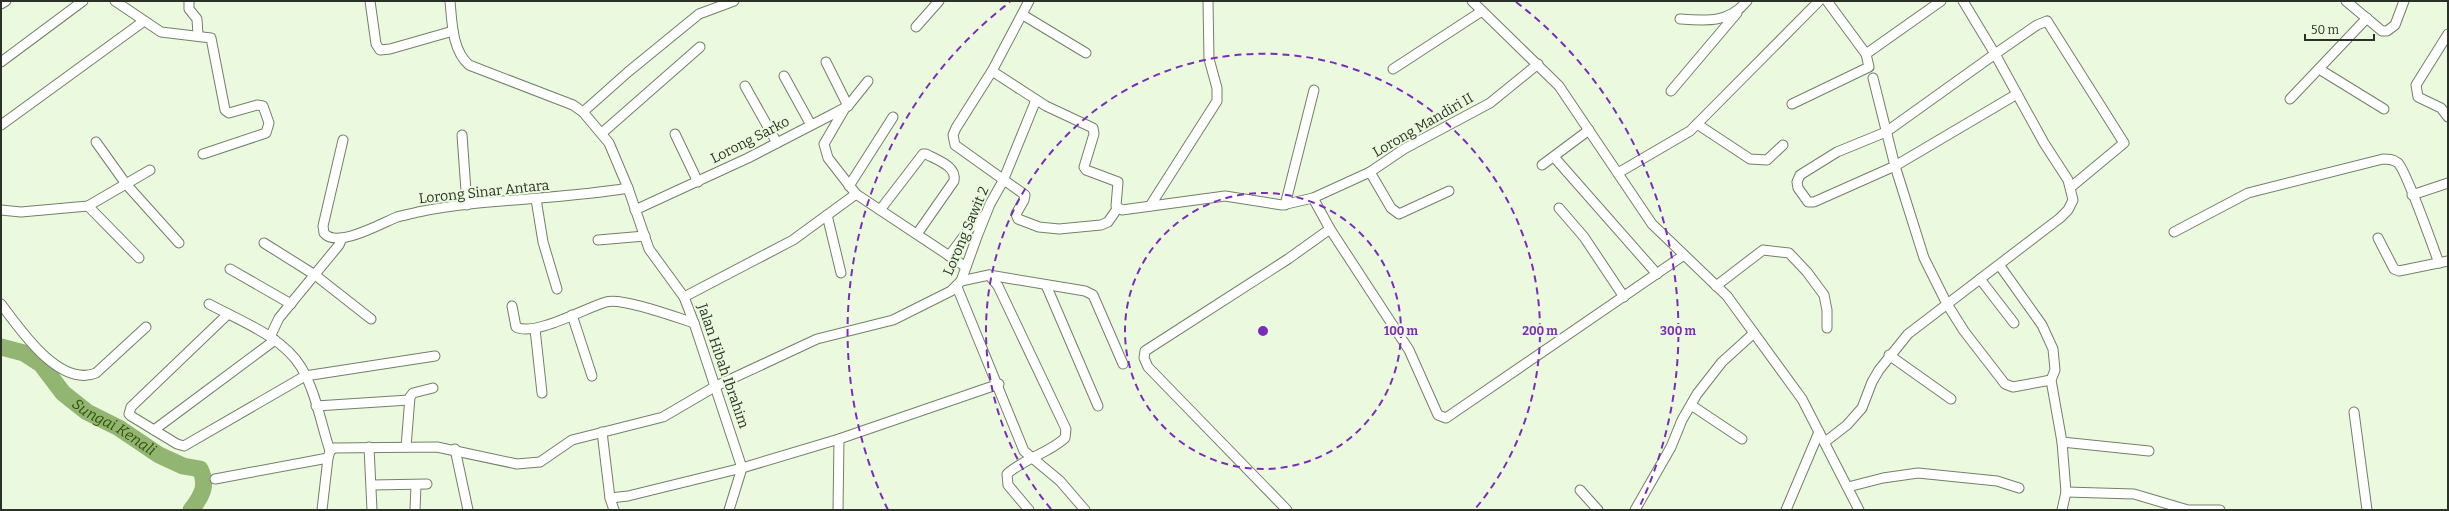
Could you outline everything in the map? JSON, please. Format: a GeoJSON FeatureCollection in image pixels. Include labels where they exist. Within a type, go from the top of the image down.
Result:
{"type":"FeatureCollection","features":[{"type":"Feature","properties":{"kind":"street"},"geometry":{"type":"LineString","coordinates":[[1,4],[6,1]]}},
{"type":"Feature","properties":{"kind":"street"},"geometry":{"type":"LineString","coordinates":[[1,62],[83,1]]}},
{"type":"Feature","properties":{"kind":"street"},"geometry":{"type":"LineString","coordinates":[[115,1],[165,34],[208,36],[212,41],[225,110],[229,113],[237,112],[261,104],[269,123],[266,133],[203,154]]}},
{"type":"Feature","properties":{"kind":"street"},"geometry":{"type":"LineString","coordinates":[[189,1],[189,9],[197,19],[198,35]]}},
{"type":"Feature","properties":{"kind":"street"},"geometry":{"type":"LineString","coordinates":[[370,1],[376,44],[380,50],[390,49],[453,31]]}},
{"type":"Feature","properties":{"kind":"street","name":"Jalan Hibah Ibrahim"},"geometry":{"type":"LineString","coordinates":[[450,1],[453,31],[458,51],[469,65],[574,105],[584,112],[602,133],[609,144],[628,188],[649,249],[684,297],[716,386],[742,468]]}},
{"type":"Feature","properties":{"kind":"street"},"geometry":{"type":"LineString","coordinates":[[584,112],[628,72],[699,14],[734,1]]}},
{"type":"Feature","properties":{"kind":"street"},"geometry":{"type":"LineString","coordinates":[[916,27],[939,1]]}},
{"type":"Feature","properties":{"kind":"street"},"geometry":{"type":"LineString","coordinates":[[1029,1],[1023,15],[992,71],[953,135],[955,145],[1003,181],[1025,195],[1016,217],[1039,226],[1065,229],[1101,225],[1108,222],[1117,209]]}},
{"type":"Feature","properties":{"kind":"street"},"geometry":{"type":"LineString","coordinates":[[1150,206],[1217,101],[1217,88],[1208,59],[1208,1]]}},
{"type":"Feature","properties":{"kind":"street"},"geometry":{"type":"LineString","coordinates":[[1472,1],[1559,86],[1652,224],[1727,296],[1802,398],[1859,510]]}},
{"type":"Feature","properties":{"kind":"street"},"geometry":{"type":"LineString","coordinates":[[1671,91],[1747,1]]}},
{"type":"Feature","properties":{"kind":"street"},"geometry":{"type":"LineString","coordinates":[[1618,173],[1690,131],[1819,1]]}},
{"type":"Feature","properties":{"kind":"street"},"geometry":{"type":"LineString","coordinates":[[1792,104],[1869,67],[1866,54],[1827,1]]}},
{"type":"Feature","properties":{"kind":"street"},"geometry":{"type":"LineString","coordinates":[[1866,54],[1941,1]]}},
{"type":"Feature","properties":{"kind":"street"},"geometry":{"type":"LineString","coordinates":[[1825,442],[1847,424],[1862,408],[1872,382],[1889,355],[1908,334],[1980,279],[2000,266],[2068,210],[2073,200],[2071,187],[2017,94],[1996,54],[1963,1]]}},
{"type":"Feature","properties":{"kind":"street"},"geometry":{"type":"LineString","coordinates":[[2346,1],[2382,31],[2391,30],[2404,1]]}},
{"type":"Feature","properties":{"kind":"street"},"geometry":{"type":"LineString","coordinates":[[1393,69],[1482,11]]}},
{"type":"Feature","properties":{"kind":"street"},"geometry":{"type":"LineString","coordinates":[[1680,19],[1718,19],[1737,13]]}},
{"type":"Feature","properties":{"kind":"street"},"geometry":{"type":"LineString","coordinates":[[1023,15],[1086,53]]}},
{"type":"Feature","properties":{"kind":"street"},"geometry":{"type":"LineString","coordinates":[[2290,99],[2367,18]]}},
{"type":"Feature","properties":{"kind":"street"},"geometry":{"type":"LineString","coordinates":[[1,125],[144,21]]}},
{"type":"Feature","properties":{"kind":"street"},"geometry":{"type":"LineString","coordinates":[[2017,94],[1895,166],[1814,202],[1808,202],[1798,188],[1797,182],[1800,175],[1837,152],[1886,132],[2037,25],[2047,21],[2124,143],[2071,187]]}},
{"type":"Feature","properties":{"kind":"street"},"geometry":{"type":"LineString","coordinates":[[2448,34],[2416,85],[2418,97],[2441,108],[2448,117]]}},
{"type":"Feature","properties":{"kind":"street"},"geometry":{"type":"LineString","coordinates":[[602,133],[700,47]]}},
{"type":"Feature","properties":{"kind":"street"},"geometry":{"type":"LineString","coordinates":[[826,62],[846,107],[824,144],[824,151],[856,194],[966,268]]}},
{"type":"Feature","properties":{"kind":"street","name":"Lorong Mandiri II"},"geometry":{"type":"LineString","coordinates":[[1285,205],[1313,198],[1370,172],[1404,149],[1490,102],[1538,64]]}},
{"type":"Feature","properties":{"kind":"street"},"geometry":{"type":"LineString","coordinates":[[2319,69],[2384,109]]}},
{"type":"Feature","properties":{"kind":"street"},"geometry":{"type":"LineString","coordinates":[[992,71],[1036,100],[1093,128],[1094,134],[1084,167],[1086,170],[1118,182],[1115,203],[1117,209]]}},
{"type":"Feature","properties":{"kind":"street"},"geometry":{"type":"LineString","coordinates":[[784,76],[811,125]]}},
{"type":"Feature","properties":{"kind":"street"},"geometry":{"type":"LineString","coordinates":[[1873,78],[1895,166],[1924,258],[1947,304],[1964,331],[2005,384],[2013,387],[2051,380]]}},
{"type":"Feature","properties":{"kind":"street","name":"Lorong Sarko"},"geometry":{"type":"LineString","coordinates":[[635,210],[698,182],[846,107],[868,81]]}},
{"type":"Feature","properties":{"kind":"street"},"geometry":{"type":"LineString","coordinates":[[745,86],[777,143]]}},
{"type":"Feature","properties":{"kind":"street"},"geometry":{"type":"LineString","coordinates":[[1117,209],[1231,196],[1285,205],[1314,90]]}},
{"type":"Feature","properties":{"kind":"street","name":"Lorong Sawit 2"},"geometry":{"type":"LineString","coordinates":[[215,479],[329,455],[334,448],[437,447],[528,464],[548,458],[572,440],[663,417],[716,386],[817,339],[893,320],[959,284],[986,215],[1003,181],[1036,100]]}},
{"type":"Feature","properties":{"kind":"street"},"geometry":{"type":"LineString","coordinates":[[849,186],[893,117]]}},
{"type":"Feature","properties":{"kind":"street"},"geometry":{"type":"LineString","coordinates":[[1697,124],[1750,159],[1767,160],[1783,145]]}},
{"type":"Feature","properties":{"kind":"street"},"geometry":{"type":"LineString","coordinates":[[1542,165],[1589,130]]}},
{"type":"Feature","properties":{"kind":"street"},"geometry":{"type":"LineString","coordinates":[[675,134],[698,182]]}},
{"type":"Feature","properties":{"kind":"street"},"geometry":{"type":"LineString","coordinates":[[462,135],[467,205]]}},
{"type":"Feature","properties":{"kind":"street"},"geometry":{"type":"LineString","coordinates":[[154,430],[272,338],[277,322],[339,245],[342,238],[328,236],[323,230],[343,140]]}},
{"type":"Feature","properties":{"kind":"street"},"geometry":{"type":"LineString","coordinates":[[96,142],[126,184],[179,243]]}},
{"type":"Feature","properties":{"kind":"street"},"geometry":{"type":"LineString","coordinates":[[880,210],[923,154],[926,154],[951,168],[955,177],[954,181],[917,234]]}},
{"type":"Feature","properties":{"kind":"street"},"geometry":{"type":"LineString","coordinates":[[1554,157],[1657,274]]}},
{"type":"Feature","properties":{"kind":"street"},"geometry":{"type":"LineString","coordinates":[[2174,232],[2248,193],[2383,159],[2392,160],[2398,163],[2444,262],[2398,271],[2394,269],[2378,238]]}},
{"type":"Feature","properties":{"kind":"street"},"geometry":{"type":"LineString","coordinates":[[1,210],[21,212],[88,206],[150,170]]}},
{"type":"Feature","properties":{"kind":"street"},"geometry":{"type":"LineString","coordinates":[[1370,172],[1391,208],[1399,214],[1449,191]]}},
{"type":"Feature","properties":{"kind":"street"},"geometry":{"type":"LineString","coordinates":[[2412,195],[2448,184]]}},
{"type":"Feature","properties":{"kind":"street","name":"Lorong Sinar Antara"},"geometry":{"type":"LineString","coordinates":[[342,238],[353,236],[399,217],[467,205],[586,196],[628,188]]}},
{"type":"Feature","properties":{"kind":"street"},"geometry":{"type":"LineString","coordinates":[[684,297],[793,240],[856,194]]}},
{"type":"Feature","properties":{"kind":"street"},"geometry":{"type":"LineString","coordinates":[[1313,198],[1330,229],[1409,350],[1438,415],[1446,418],[1684,255]]}},
{"type":"Feature","properties":{"kind":"street"},"geometry":{"type":"LineString","coordinates":[[536,199],[542,242],[558,289]]}},
{"type":"Feature","properties":{"kind":"street"},"geometry":{"type":"LineString","coordinates":[[88,206],[139,258]]}},
{"type":"Feature","properties":{"kind":"street"},"geometry":{"type":"LineString","coordinates":[[1559,208],[1584,237],[1624,297]]}},
{"type":"Feature","properties":{"kind":"street"},"geometry":{"type":"LineString","coordinates":[[827,215],[841,273]]}},
{"type":"Feature","properties":{"kind":"street"},"geometry":{"type":"LineString","coordinates":[[949,256],[970,228],[986,215]]}},
{"type":"Feature","properties":{"kind":"street"},"geometry":{"type":"LineString","coordinates":[[1287,510],[1148,367],[1144,358],[1145,351],[1288,259],[1330,229]]}},
{"type":"Feature","properties":{"kind":"street"},"geometry":{"type":"LineString","coordinates":[[598,240],[645,236]]}},
{"type":"Feature","properties":{"kind":"street"},"geometry":{"type":"LineString","coordinates":[[264,243],[315,275],[371,319]]}},
{"type":"Feature","properties":{"kind":"street"},"geometry":{"type":"LineString","coordinates":[[1716,286],[1763,250],[1788,253],[1807,272],[1824,295],[1827,310],[1827,328]]}},
{"type":"Feature","properties":{"kind":"street"},"geometry":{"type":"LineString","coordinates":[[2000,266],[2042,325],[2053,349],[2055,370],[2051,380],[2062,442],[2066,492],[2062,510]]}},
{"type":"Feature","properties":{"kind":"street"},"geometry":{"type":"LineString","coordinates":[[230,269],[291,304]]}},
{"type":"Feature","properties":{"kind":"street"},"geometry":{"type":"LineString","coordinates":[[989,275],[998,286],[1066,428],[1065,438],[1060,443],[1030,457],[1007,474],[1006,480],[1029,510]]}},
{"type":"Feature","properties":{"kind":"street"},"geometry":{"type":"LineString","coordinates":[[1085,510],[1060,480],[1024,451],[959,284],[989,275],[1085,291],[1092,295],[1123,364]]}},
{"type":"Feature","properties":{"kind":"street"},"geometry":{"type":"LineString","coordinates":[[1980,279],[2014,323]]}},
{"type":"Feature","properties":{"kind":"street"},"geometry":{"type":"LineString","coordinates":[[1046,285],[1098,406]]}},
{"type":"Feature","properties":{"kind":"street"},"geometry":{"type":"LineString","coordinates":[[512,306],[516,327],[520,329],[535,329],[606,302],[618,301],[694,322]]}},
{"type":"Feature","properties":{"kind":"street"},"geometry":{"type":"LineString","coordinates":[[1,304],[29,340],[52,362],[76,376],[88,377],[96,374],[146,327]]}},
{"type":"Feature","properties":{"kind":"street"},"geometry":{"type":"LineString","coordinates":[[209,304],[272,338],[290,353],[305,376],[316,406],[329,455],[322,510]]}},
{"type":"Feature","properties":{"kind":"street"},"geometry":{"type":"LineString","coordinates":[[228,314],[131,407],[129,414],[131,416],[184,446],[305,376],[435,356]]}},
{"type":"Feature","properties":{"kind":"street"},"geometry":{"type":"LineString","coordinates":[[572,315],[592,376]]}},
{"type":"Feature","properties":{"kind":"street"},"geometry":{"type":"LineString","coordinates":[[535,329],[542,393]]}},
{"type":"Feature","properties":{"kind":"street"},"geometry":{"type":"LineString","coordinates":[[1635,510],[1671,447],[1691,404],[1722,362],[1754,333]]}},
{"type":"Feature","properties":{"kind":"street"},"geometry":{"type":"LineString","coordinates":[[1889,355],[1951,399]]}},
{"type":"Feature","properties":{"kind":"street"},"geometry":{"type":"LineString","coordinates":[[610,498],[628,496],[742,468],[839,439],[999,384]]}},
{"type":"Feature","properties":{"kind":"street"},"geometry":{"type":"LineString","coordinates":[[406,447],[409,400],[413,393],[433,388]]}},
{"type":"Feature","properties":{"kind":"street"},"geometry":{"type":"LineString","coordinates":[[316,406],[409,400]]}},
{"type":"Feature","properties":{"kind":"street"},"geometry":{"type":"LineString","coordinates":[[1691,404],[1742,439]]}},
{"type":"Feature","properties":{"kind":"street"},"geometry":{"type":"LineString","coordinates":[[2354,412],[2367,510]]}},
{"type":"Feature","properties":{"kind":"street"},"geometry":{"type":"LineString","coordinates":[[602,432],[610,498],[614,510]]}},
{"type":"Feature","properties":{"kind":"street"},"geometry":{"type":"LineString","coordinates":[[1786,510],[1819,432]]}},
{"type":"Feature","properties":{"kind":"street"},"geometry":{"type":"LineString","coordinates":[[838,510],[839,439]]}},
{"type":"Feature","properties":{"kind":"street"},"geometry":{"type":"LineString","coordinates":[[2062,442],[2149,451]]}},
{"type":"Feature","properties":{"kind":"street"},"geometry":{"type":"LineString","coordinates":[[369,447],[372,510]]}},
{"type":"Feature","properties":{"kind":"street"},"geometry":{"type":"LineString","coordinates":[[455,450],[468,510]]}},
{"type":"Feature","properties":{"kind":"street"},"geometry":{"type":"LineString","coordinates":[[729,510],[742,468]]}},
{"type":"Feature","properties":{"kind":"street"},"geometry":{"type":"LineString","coordinates":[[1848,487],[1884,478],[1918,474],[1997,481],[2019,488]]}},
{"type":"Feature","properties":{"kind":"street"},"geometry":{"type":"LineString","coordinates":[[372,485],[427,484]]}},
{"type":"Feature","properties":{"kind":"street"},"geometry":{"type":"LineString","coordinates":[[415,510],[416,485]]}},
{"type":"Feature","properties":{"kind":"street"},"geometry":{"type":"LineString","coordinates":[[1580,490],[1598,510]]}},
{"type":"Feature","properties":{"kind":"street"},"geometry":{"type":"LineString","coordinates":[[2066,492],[2134,494],[2188,510],[2220,510]]}},
{"type":"Feature","properties":{"kind":"waterway","name":"Sungai Kenali"},"geometry":{"type":"LineString","coordinates":[[1,347],[24,353],[41,364],[63,393],[87,412],[119,428],[159,455],[183,466],[200,469],[204,480],[203,490],[191,510]]}}]}
